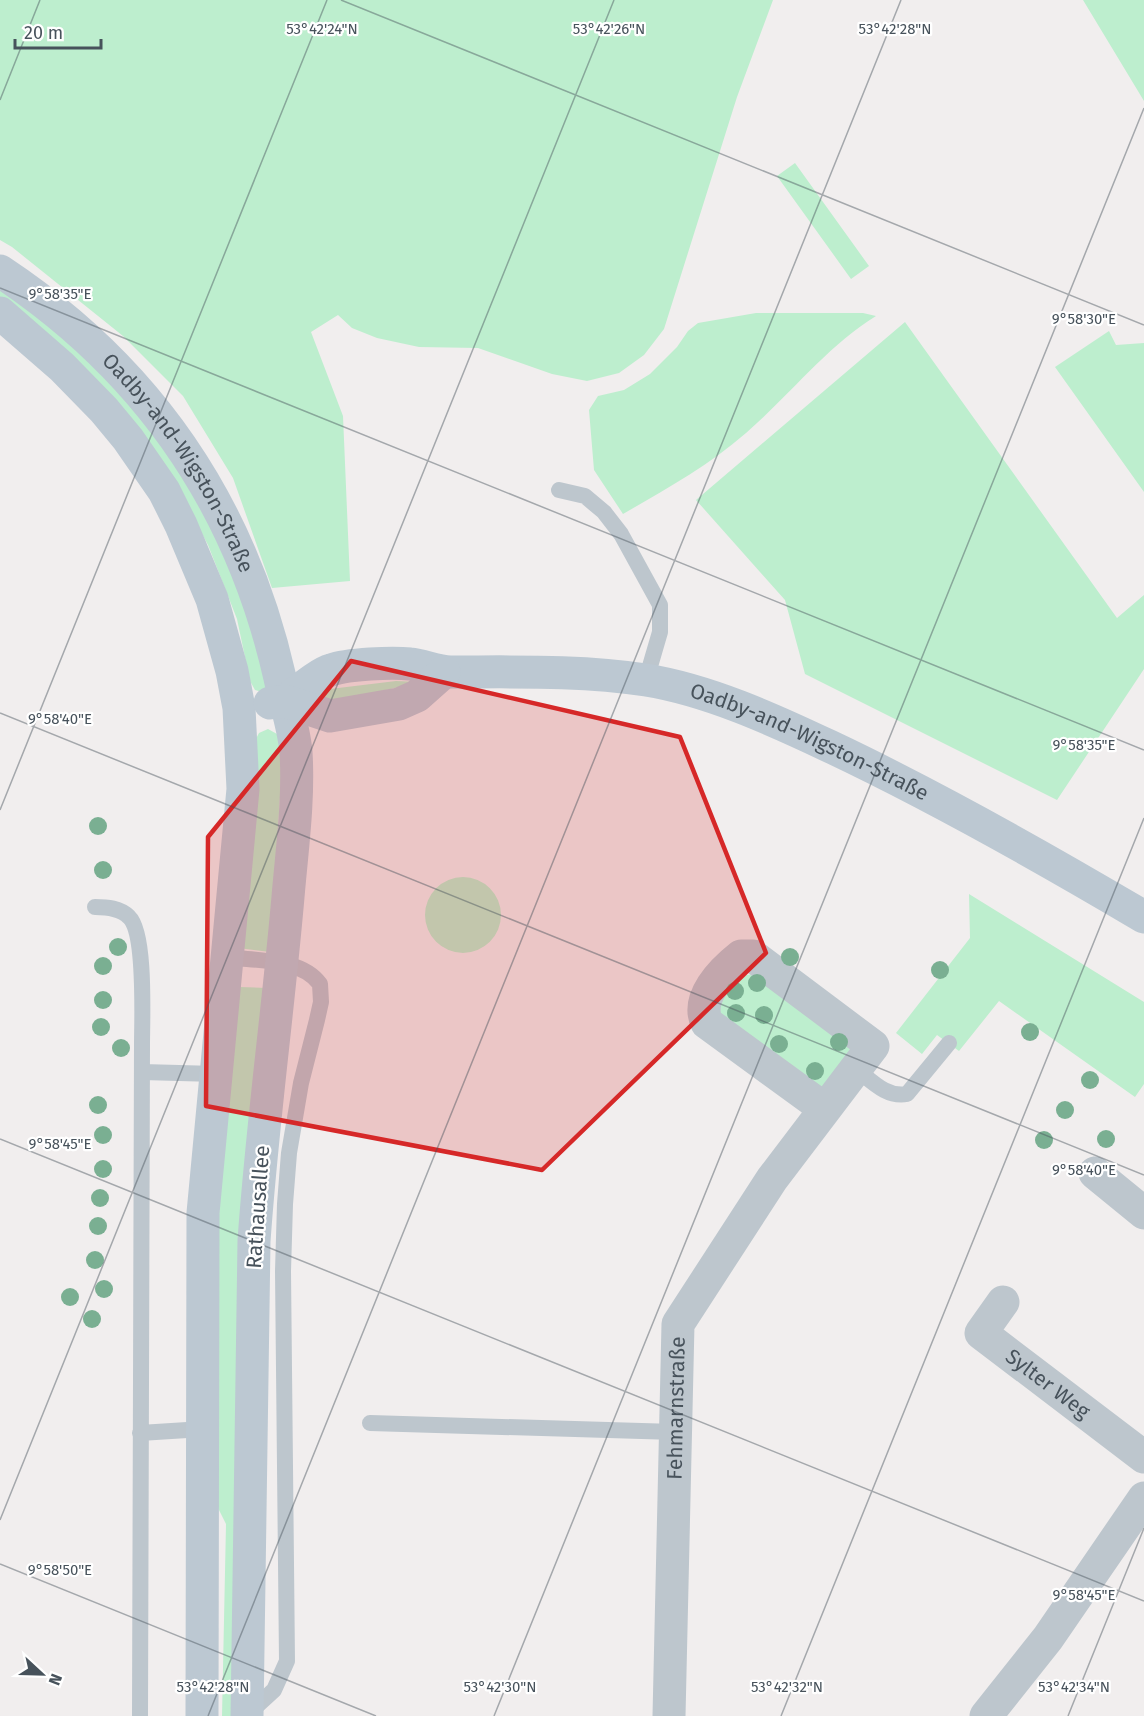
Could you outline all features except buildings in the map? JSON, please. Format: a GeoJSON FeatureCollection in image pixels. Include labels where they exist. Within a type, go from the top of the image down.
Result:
{"type":"FeatureCollection","features":[{"type":"Feature","properties":{"kind":"main road","name":"Oadby-and-Wigston-Straße"},"geometry":{"type":"LineString","coordinates":[[0,271],[77,329],[103,354],[146,400],[189,456],[221,512],[252,581],[273,648],[285,701]]}},
{"type":"Feature","properties":{"kind":"main road","name":"Oadby-and-Wigston-Straße"},"geometry":{"type":"LineString","coordinates":[[0,313],[62,367],[104,410],[147,465],[164,491],[212,599],[232,671],[239,708],[285,701],[329,670],[389,663],[412,664],[444,672],[571,674],[646,680],[746,710],[859,760],[1060,867],[1144,916]]}},
{"type":"Feature","properties":{"kind":"main road","name":"Oadby-and-Wigston-Straße"},"geometry":{"type":"LineString","coordinates":[[285,701],[330,717],[399,704],[417,696],[444,672]]}},
{"type":"Feature","properties":{"kind":"main road","name":"Rathausallee"},"geometry":{"type":"LineString","coordinates":[[248,1715],[254,1241],[258,1179],[282,964],[296,797],[296,749],[285,701]]}},
{"type":"Feature","properties":{"kind":"main road"},"geometry":{"type":"LineString","coordinates":[[202,1716],[203,1213],[243,789],[239,708]]}},
{"type":"Feature","properties":{"kind":"street","name":"Fehmarnstraße"},"geometry":{"type":"LineString","coordinates":[[669,1716],[678,1324],[771,1179],[825,1109],[855,1068],[873,1046],[753,956],[741,956],[731,964],[705,996],[702,1013],[707,1023],[825,1109]]}},
{"type":"Feature","properties":{"kind":"street"},"geometry":{"type":"LineString","coordinates":[[1095,1173],[1144,1213]]}},
{"type":"Feature","properties":{"kind":"street","name":"Sylter Weg"},"geometry":{"type":"LineString","coordinates":[[1003,1302],[981,1333],[1144,1457]]}},
{"type":"Feature","properties":{"kind":"street"},"geometry":{"type":"LineString","coordinates":[[986,1716],[1048,1638],[1144,1498]]}},
{"type":"Feature","properties":{"kind":"lane"},"geometry":{"type":"LineString","coordinates":[[559,490],[585,496],[604,512],[621,534],[660,605],[660,632],[646,680]]}},
{"type":"Feature","properties":{"kind":"lane"},"geometry":{"type":"LineString","coordinates":[[95,907],[120,910],[130,917],[135,925],[140,950],[142,1072],[140,1716]]}},
{"type":"Feature","properties":{"kind":"lane"},"geometry":{"type":"LineString","coordinates":[[227,957],[282,964],[308,971],[320,984],[321,1002],[299,1094],[289,1154],[285,1204],[283,1271],[287,1661],[274,1690],[248,1715]]}},
{"type":"Feature","properties":{"kind":"lane"},"geometry":{"type":"LineString","coordinates":[[855,1068],[888,1093],[899,1096],[907,1094],[949,1043]]}},
{"type":"Feature","properties":{"kind":"lane"},"geometry":{"type":"LineString","coordinates":[[142,1072],[216,1074]]}},
{"type":"Feature","properties":{"kind":"lane"},"geometry":{"type":"LineString","coordinates":[[370,1423],[675,1432]]}},
{"type":"Feature","properties":{"kind":"lane"},"geometry":{"type":"LineString","coordinates":[[140,1433],[203,1430]]}},
{"type":"Feature","properties":{"kind":"highlighted area"},"geometry":{"type":"Polygon","coordinates":[[[351,661],[680,737],[766,953],[542,1170],[206,1106],[208,837],[351,661]]]}},
{"type":"Feature","properties":{"kind":"green space"},"geometry":{"type":"Polygon","coordinates":[[[0,0],[773,0],[737,97],[664,329],[644,355],[619,373],[587,381],[552,374],[478,348],[419,347],[377,338],[352,328],[338,315],[311,332],[343,416],[350,581],[272,588],[233,478],[183,396],[123,336],[12,247],[0,240],[0,0]]]}},
{"type":"Feature","properties":{"kind":"green space"},"geometry":{"type":"Polygon","coordinates":[[[1083,0],[1144,0],[1144,101],[1083,0]]]}},
{"type":"Feature","properties":{"kind":"green space"},"geometry":{"type":"Polygon","coordinates":[[[795,163],[869,266],[851,279],[777,176],[795,163]]]}},
{"type":"Feature","properties":{"kind":"green space"},"geometry":{"type":"Polygon","coordinates":[[[0,286],[50,322],[126,394],[223,536],[268,687],[262,692],[255,690],[250,681],[237,619],[208,545],[167,468],[0,303],[0,286]]]}},
{"type":"Feature","properties":{"kind":"green space"},"geometry":{"type":"Polygon","coordinates":[[[756,313],[863,313],[876,316],[841,342],[732,445],[623,514],[594,470],[589,410],[598,396],[624,390],[650,374],[698,323],[756,313]]]}},
{"type":"Feature","properties":{"kind":"green space"},"geometry":{"type":"Polygon","coordinates":[[[905,322],[1117,618],[1144,595],[1144,669],[1057,800],[805,674],[785,600],[696,500],[905,322]]]}},
{"type":"Feature","properties":{"kind":"green space"},"geometry":{"type":"Polygon","coordinates":[[[1109,331],[1116,345],[1144,343],[1144,492],[1055,367],[1109,331]]]}},
{"type":"Feature","properties":{"kind":"green space"},"geometry":{"type":"Polygon","coordinates":[[[396,681],[419,682],[325,705],[318,693],[330,689],[396,681]]]}},
{"type":"Feature","properties":{"kind":"green space"},"geometry":{"type":"Polygon","coordinates":[[[268,729],[277,734],[283,751],[270,952],[238,948],[251,748],[259,733],[268,729]]]}},
{"type":"Feature","properties":{"kind":"green space"},"geometry":{"type":"Polygon","coordinates":[[[463,877],[478,880],[490,888],[498,900],[501,915],[498,930],[490,942],[478,950],[463,953],[448,950],[436,942],[428,930],[425,915],[428,900],[436,888],[448,880],[463,877]]]}},
{"type":"Feature","properties":{"kind":"green space"},"geometry":{"type":"Polygon","coordinates":[[[969,894],[1144,1002],[1144,1084],[1135,1097],[999,1001],[959,1051],[937,1035],[922,1054],[896,1033],[970,938],[969,894]]]}},
{"type":"Feature","properties":{"kind":"green space"},"geometry":{"type":"Polygon","coordinates":[[[755,974],[846,1044],[851,1051],[822,1090],[720,1017],[718,1000],[726,989],[737,978],[755,974]]]}},
{"type":"Feature","properties":{"kind":"green space"},"geometry":{"type":"Polygon","coordinates":[[[239,987],[267,988],[238,1716],[222,1716],[226,1524],[218,1508],[217,1244],[226,1111],[239,987]]]}}]}
